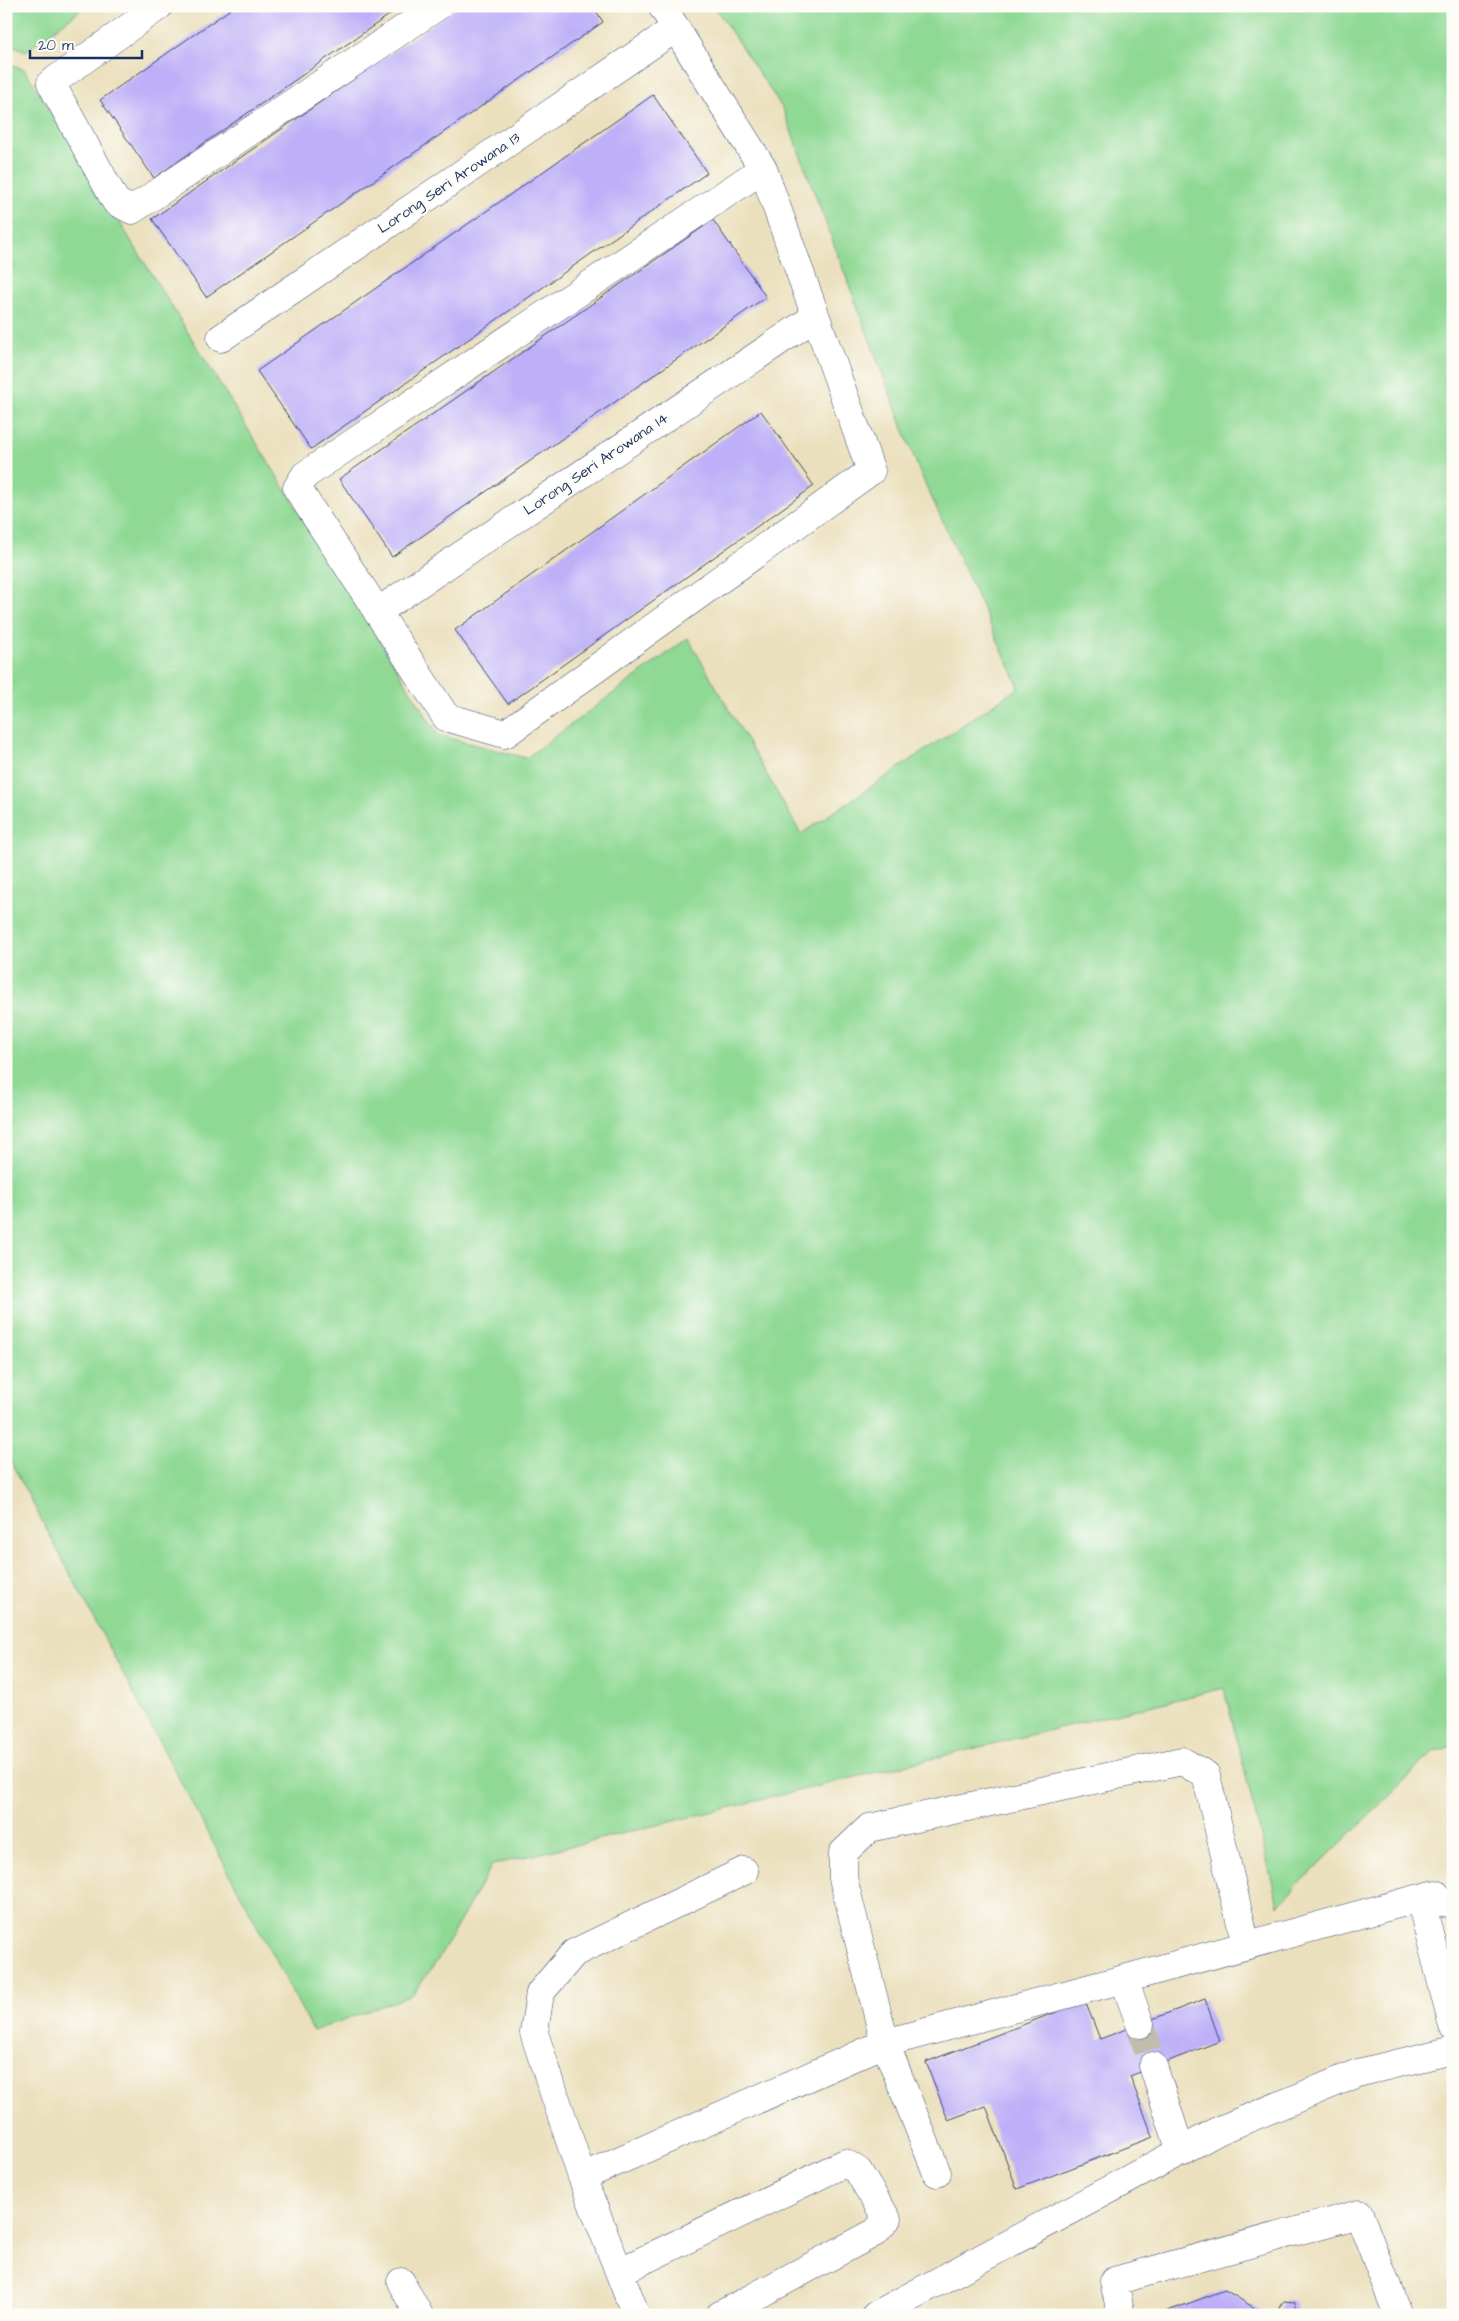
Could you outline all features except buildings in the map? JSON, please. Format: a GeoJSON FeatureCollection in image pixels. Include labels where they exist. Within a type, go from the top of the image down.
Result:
{"type":"FeatureCollection","features":[{"type":"Feature","properties":{"kind":"street"},"geometry":{"type":"LineString","coordinates":[[159,6],[51,83],[116,202],[132,210],[438,6]]}},
{"type":"Feature","properties":{"kind":"street"},"geometry":{"type":"LineString","coordinates":[[669,17],[764,169],[814,317],[871,471],[505,734],[446,717],[297,488],[305,475],[764,169]]}},
{"type":"Feature","properties":{"kind":"street","name":"Lorong Seri Arowana 13"},"geometry":{"type":"LineString","coordinates":[[222,338],[669,17]]}},
{"type":"Feature","properties":{"kind":"street","name":"Lorong Seri Arowana 14"},"geometry":{"type":"LineString","coordinates":[[377,612],[814,317]]}},
{"type":"Feature","properties":{"kind":"street"},"geometry":{"type":"LineString","coordinates":[[936,2173],[886,2043],[843,1878],[843,1853],[869,1828],[1182,1761],[1206,1775],[1246,1945]]}},
{"type":"Feature","properties":{"kind":"street"},"geometry":{"type":"LineString","coordinates":[[636,2315],[582,2177],[534,2033],[540,1993],[574,1953],[744,1872]]}},
{"type":"Feature","properties":{"kind":"street"},"geometry":{"type":"LineString","coordinates":[[582,2177],[886,2043],[1453,1890]]}},
{"type":"Feature","properties":{"kind":"street"},"geometry":{"type":"LineString","coordinates":[[1420,1898],[1453,1905]]}},
{"type":"Feature","properties":{"kind":"street"},"geometry":{"type":"LineString","coordinates":[[1420,1898],[1453,2026]]}},
{"type":"Feature","properties":{"kind":"street"},"geometry":{"type":"LineString","coordinates":[[1124,1978],[1140,2024]]}},
{"type":"Feature","properties":{"kind":"street"},"geometry":{"type":"LineString","coordinates":[[876,2315],[1220,2130],[1358,2073],[1453,2050]]}},
{"type":"Feature","properties":{"kind":"street"},"geometry":{"type":"LineString","coordinates":[[1153,2066],[1181,2152]]}},
{"type":"Feature","properties":{"kind":"street"},"geometry":{"type":"LineString","coordinates":[[620,2272],[845,2163],[858,2171],[887,2219],[876,2232],[720,2315]]}},
{"type":"Feature","properties":{"kind":"street"},"geometry":{"type":"LineString","coordinates":[[1121,2315],[1114,2281],[1359,2214],[1398,2315]]}},
{"type":"Feature","properties":{"kind":"street"},"geometry":{"type":"LineString","coordinates":[[401,2282],[419,2315]]}},
{"type":"Feature","properties":{"kind":"green space"},"geometry":{"type":"Polygon","coordinates":[[[6,6],[86,6],[26,51],[6,43],[6,6]]]}},
{"type":"Feature","properties":{"kind":"green space"},"geometry":{"type":"Polygon","coordinates":[[[714,6],[1453,6],[1453,1746],[1433,1752],[1278,1905],[1224,1688],[492,1865],[437,1961],[412,1995],[313,2031],[6,1453],[6,62],[25,70],[438,735],[526,758],[688,638],[801,834],[1019,687],[918,468],[783,109],[714,6]]]}},
{"type":"Feature","properties":{"kind":"tunnel"},"geometry":{"type":"LineString","coordinates":[[1140,2024],[1153,2066]]}}]}
